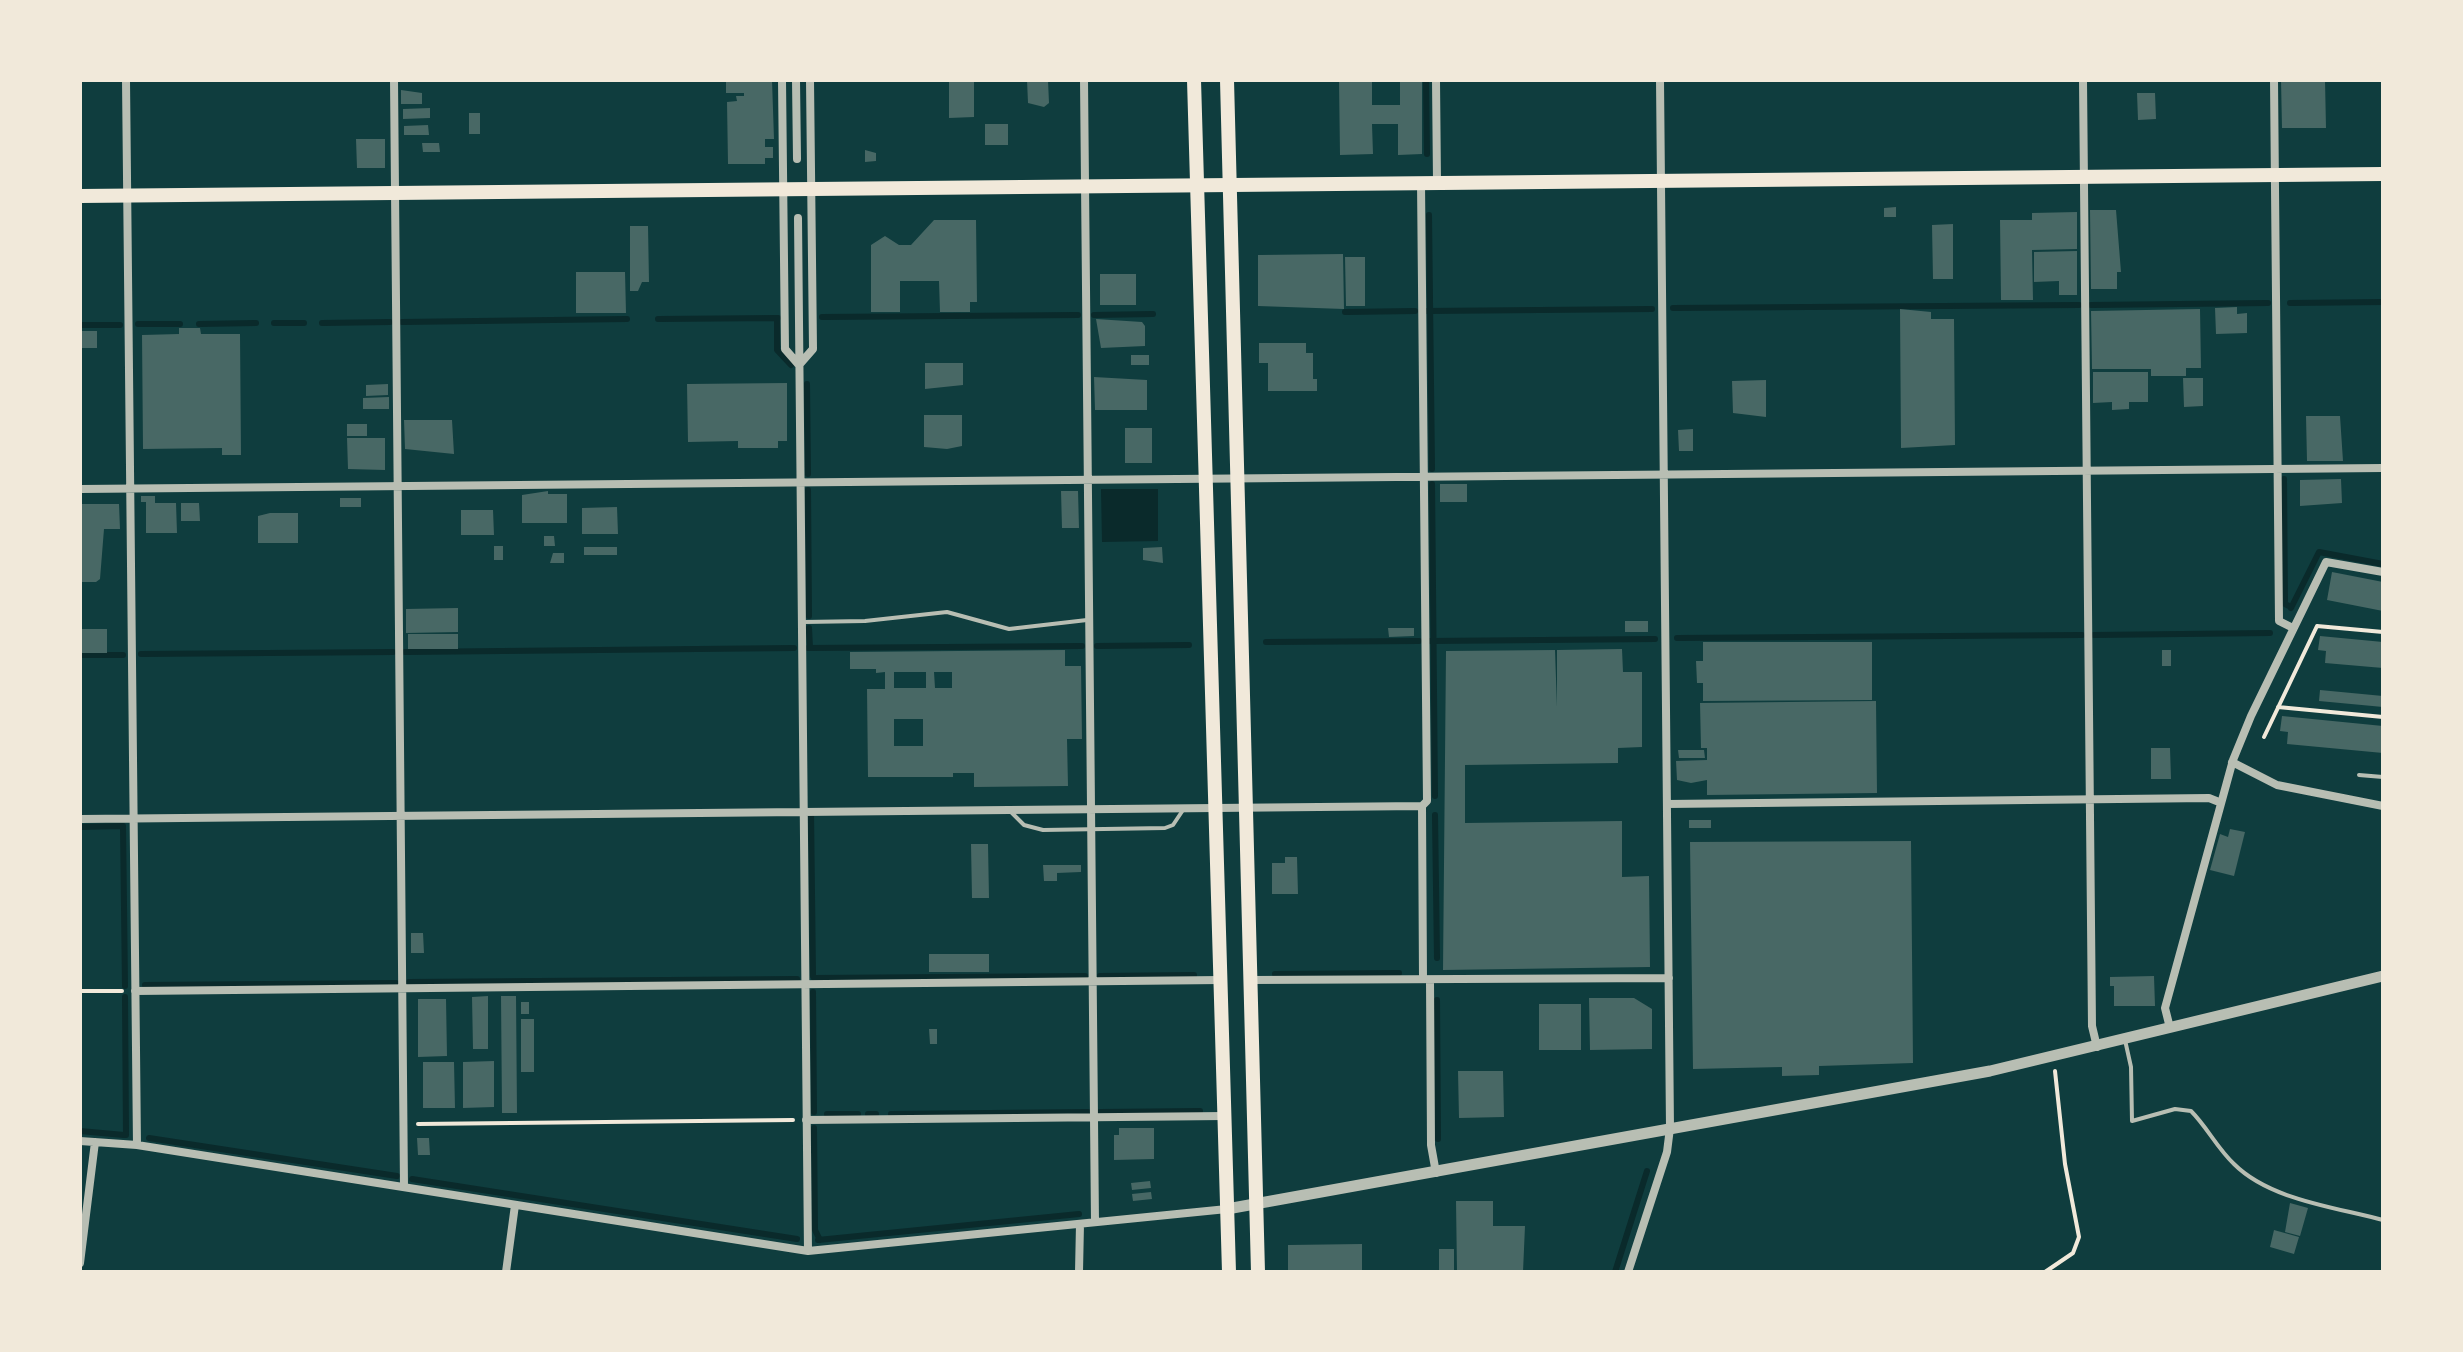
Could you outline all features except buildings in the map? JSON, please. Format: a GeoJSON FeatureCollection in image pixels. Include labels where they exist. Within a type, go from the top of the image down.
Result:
{"type":"FeatureCollection","features":[{"type":"Feature","properties":{"kind":"main road"},"geometry":{"type":"LineString","coordinates":[[1194,80],[1200,185],[1229,1272]]}},
{"type":"Feature","properties":{"kind":"main road"},"geometry":{"type":"LineString","coordinates":[[1227,80],[1258,1272]]}},
{"type":"Feature","properties":{"kind":"main road"},"geometry":{"type":"LineString","coordinates":[[80,196],[2383,174]]}},
{"type":"Feature","properties":{"kind":"street"},"geometry":{"type":"LineString","coordinates":[[126,80],[137,1145]]}},
{"type":"Feature","properties":{"kind":"street"},"geometry":{"type":"LineString","coordinates":[[394,80],[404,1187]]}},
{"type":"Feature","properties":{"kind":"street"},"geometry":{"type":"LineString","coordinates":[[782,80],[785,349],[799,365]]}},
{"type":"Feature","properties":{"kind":"street"},"geometry":{"type":"LineString","coordinates":[[796,80],[797,159]]}},
{"type":"Feature","properties":{"kind":"street"},"geometry":{"type":"LineString","coordinates":[[799,365],[813,349],[810,80]]}},
{"type":"Feature","properties":{"kind":"street"},"geometry":{"type":"LineString","coordinates":[[1084,80],[1095,1222]]}},
{"type":"Feature","properties":{"kind":"street"},"geometry":{"type":"LineString","coordinates":[[1436,80],[1437,182]]}},
{"type":"Feature","properties":{"kind":"street"},"geometry":{"type":"LineString","coordinates":[[1628,1272],[1667,1152],[1670,1128],[1660,80]]}},
{"type":"Feature","properties":{"kind":"street"},"geometry":{"type":"LineString","coordinates":[[2083,80],[2092,1026],[2097,1047]]}},
{"type":"Feature","properties":{"kind":"street"},"geometry":{"type":"LineString","coordinates":[[2274,80],[2279,621],[2293,628]]}},
{"type":"Feature","properties":{"kind":"street"},"geometry":{"type":"LineString","coordinates":[[80,819],[1422,806],[1427,801],[1421,183]]}},
{"type":"Feature","properties":{"kind":"street"},"geometry":{"type":"LineString","coordinates":[[798,218],[808,1251]]}},
{"type":"Feature","properties":{"kind":"street"},"geometry":{"type":"LineString","coordinates":[[80,489],[2383,468]]}},
{"type":"Feature","properties":{"kind":"street"},"geometry":{"type":"LineString","coordinates":[[2170,1028],[2165,1008],[2219,802],[2232,762],[2293,628],[2326,562],[2383,572]]}},
{"type":"Feature","properties":{"kind":"street"},"geometry":{"type":"LineString","coordinates":[[2232,762],[2277,785],[2383,806]]}},
{"type":"Feature","properties":{"kind":"street"},"geometry":{"type":"LineString","coordinates":[[1667,804],[2209,798],[2219,802]]}},
{"type":"Feature","properties":{"kind":"street"},"geometry":{"type":"LineString","coordinates":[[1422,806],[1431,1145],[1436,1174]]}},
{"type":"Feature","properties":{"kind":"street"},"geometry":{"type":"LineString","coordinates":[[80,1141],[137,1145],[808,1251],[1256,1206],[2052,1057],[2383,976]]}},
{"type":"Feature","properties":{"kind":"street"},"geometry":{"type":"LineString","coordinates":[[1251,980],[1669,978]]}},
{"type":"Feature","properties":{"kind":"street"},"geometry":{"type":"LineString","coordinates":[[135,991],[1221,980]]}},
{"type":"Feature","properties":{"kind":"street"},"geometry":{"type":"LineString","coordinates":[[806,1120],[1225,1116]]}},
{"type":"Feature","properties":{"kind":"street"},"geometry":{"type":"LineString","coordinates":[[80,1263],[95,1142]]}},
{"type":"Feature","properties":{"kind":"street"},"geometry":{"type":"LineString","coordinates":[[506,1272],[515,1205]]}},
{"type":"Feature","properties":{"kind":"street"},"geometry":{"type":"LineString","coordinates":[[1079,1272],[1080,1224]]}},
{"type":"Feature","properties":{"kind":"lane"},"geometry":{"type":"LineString","coordinates":[[802,622],[865,621],[947,612],[1009,629],[1089,620]]}},
{"type":"Feature","properties":{"kind":"lane"},"geometry":{"type":"LineString","coordinates":[[2359,775],[2383,777]]}},
{"type":"Feature","properties":{"kind":"lane"},"geometry":{"type":"LineString","coordinates":[[1009,810],[1016,819],[1033,829],[1091,829],[1165,828],[1179,819],[1184,808]]}},
{"type":"Feature","properties":{"kind":"lane"},"geometry":{"type":"LineString","coordinates":[[2125,1040],[2131,1067],[2132,1121],[2175,1109],[2191,1111],[2234,1165],[2249,1177],[2285,1193],[2383,1220]]}},
{"type":"Feature","properties":{"kind":"path"},"geometry":{"type":"LineString","coordinates":[[2264,737],[2317,626],[2383,632]]}},
{"type":"Feature","properties":{"kind":"path"},"geometry":{"type":"LineString","coordinates":[[2277,707],[2383,717]]}},
{"type":"Feature","properties":{"kind":"path"},"geometry":{"type":"LineString","coordinates":[[80,991],[135,991]]}},
{"type":"Feature","properties":{"kind":"path"},"geometry":{"type":"LineString","coordinates":[[2045,1272],[2073,1253],[2079,1237],[2052,1057]]}},
{"type":"Feature","properties":{"kind":"path"},"geometry":{"type":"LineString","coordinates":[[404,1124],[806,1120]]}},
{"type":"Feature","properties":{"kind":"water"},"geometry":{"type":"Polygon","coordinates":[[[1101,489],[1158,489],[1158,541],[1102,542],[1101,489]]]}},
{"type":"Feature","properties":{"kind":"waterway"},"geometry":{"type":"LineString","coordinates":[[1426,80],[1427,154]]}},
{"type":"Feature","properties":{"kind":"waterway"},"geometry":{"type":"LineString","coordinates":[[1429,215],[1432,469]]}},
{"type":"Feature","properties":{"kind":"waterway"},"geometry":{"type":"LineString","coordinates":[[2290,303],[2383,302]]}},
{"type":"Feature","properties":{"kind":"waterway"},"geometry":{"type":"LineString","coordinates":[[2091,305],[2268,303]]}},
{"type":"Feature","properties":{"kind":"waterway"},"geometry":{"type":"LineString","coordinates":[[1673,308],[2079,305]]}},
{"type":"Feature","properties":{"kind":"waterway"},"geometry":{"type":"LineString","coordinates":[[1427,311],[1652,309]]}},
{"type":"Feature","properties":{"kind":"waterway"},"geometry":{"type":"LineString","coordinates":[[1345,312],[1415,311]]}},
{"type":"Feature","properties":{"kind":"waterway"},"geometry":{"type":"LineString","coordinates":[[1094,315],[1153,314]]}},
{"type":"Feature","properties":{"kind":"waterway"},"geometry":{"type":"LineString","coordinates":[[822,317],[1078,315]]}},
{"type":"Feature","properties":{"kind":"waterway"},"geometry":{"type":"LineString","coordinates":[[777,318],[777,350],[791,365]]}},
{"type":"Feature","properties":{"kind":"waterway"},"geometry":{"type":"LineString","coordinates":[[658,319],[778,318]]}},
{"type":"Feature","properties":{"kind":"waterway"},"geometry":{"type":"LineString","coordinates":[[402,322],[627,319]]}},
{"type":"Feature","properties":{"kind":"waterway"},"geometry":{"type":"LineString","coordinates":[[322,323],[390,322]]}},
{"type":"Feature","properties":{"kind":"waterway"},"geometry":{"type":"LineString","coordinates":[[199,324],[256,323]]}},
{"type":"Feature","properties":{"kind":"waterway"},"geometry":{"type":"LineString","coordinates":[[274,323],[304,323]]}},
{"type":"Feature","properties":{"kind":"waterway"},"geometry":{"type":"LineString","coordinates":[[138,324],[180,324]]}},
{"type":"Feature","properties":{"kind":"waterway"},"geometry":{"type":"LineString","coordinates":[[80,325],[120,325]]}},
{"type":"Feature","properties":{"kind":"waterway"},"geometry":{"type":"LineString","coordinates":[[807,384],[808,474]]}},
{"type":"Feature","properties":{"kind":"waterway"},"geometry":{"type":"LineString","coordinates":[[2284,479],[2285,604],[2291,607]]}},
{"type":"Feature","properties":{"kind":"waterway"},"geometry":{"type":"LineString","coordinates":[[1432,484],[1435,796]]}},
{"type":"Feature","properties":{"kind":"waterway"},"geometry":{"type":"LineString","coordinates":[[808,490],[809,616]]}},
{"type":"Feature","properties":{"kind":"waterway"},"geometry":{"type":"LineString","coordinates":[[2291,608],[2319,552],[2383,564]]}},
{"type":"Feature","properties":{"kind":"waterway"},"geometry":{"type":"LineString","coordinates":[[809,628],[810,648]]}},
{"type":"Feature","properties":{"kind":"waterway"},"geometry":{"type":"LineString","coordinates":[[2094,635],[2270,633]]}},
{"type":"Feature","properties":{"kind":"waterway"},"geometry":{"type":"LineString","coordinates":[[1677,638],[2082,635]]}},
{"type":"Feature","properties":{"kind":"waterway"},"geometry":{"type":"LineString","coordinates":[[1430,641],[1655,639]]}},
{"type":"Feature","properties":{"kind":"waterway"},"geometry":{"type":"LineString","coordinates":[[1266,642],[1419,641]]}},
{"type":"Feature","properties":{"kind":"waterway"},"geometry":{"type":"LineString","coordinates":[[1097,646],[1189,645]]}},
{"type":"Feature","properties":{"kind":"waterway"},"geometry":{"type":"LineString","coordinates":[[808,648],[1082,646]]}},
{"type":"Feature","properties":{"kind":"waterway"},"geometry":{"type":"LineString","coordinates":[[405,652],[794,648]]}},
{"type":"Feature","properties":{"kind":"waterway"},"geometry":{"type":"LineString","coordinates":[[141,654],[393,652]]}},
{"type":"Feature","properties":{"kind":"waterway"},"geometry":{"type":"LineString","coordinates":[[80,655],[123,655]]}},
{"type":"Feature","properties":{"kind":"waterway"},"geometry":{"type":"LineString","coordinates":[[811,812],[813,976]]}},
{"type":"Feature","properties":{"kind":"waterway"},"geometry":{"type":"LineString","coordinates":[[1435,815],[1437,958]]}},
{"type":"Feature","properties":{"kind":"waterway"},"geometry":{"type":"LineString","coordinates":[[80,827],[123,826],[125,986]]}},
{"type":"Feature","properties":{"kind":"waterway"},"geometry":{"type":"LineString","coordinates":[[1275,974],[1399,973]]}},
{"type":"Feature","properties":{"kind":"waterway"},"geometry":{"type":"LineString","coordinates":[[1100,976],[1194,975]]}},
{"type":"Feature","properties":{"kind":"waterway"},"geometry":{"type":"LineString","coordinates":[[814,978],[1085,976]]}},
{"type":"Feature","properties":{"kind":"waterway"},"geometry":{"type":"LineString","coordinates":[[409,982],[797,979]]}},
{"type":"Feature","properties":{"kind":"waterway"},"geometry":{"type":"LineString","coordinates":[[145,985],[396,983]]}},
{"type":"Feature","properties":{"kind":"waterway"},"geometry":{"type":"LineString","coordinates":[[813,992],[814,1112]]}},
{"type":"Feature","properties":{"kind":"waterway"},"geometry":{"type":"LineString","coordinates":[[125,997],[126,1135]]}},
{"type":"Feature","properties":{"kind":"waterway"},"geometry":{"type":"LineString","coordinates":[[1437,1000],[1438,1139]]}},
{"type":"Feature","properties":{"kind":"waterway"},"geometry":{"type":"LineString","coordinates":[[1100,1112],[1200,1111]]}},
{"type":"Feature","properties":{"kind":"waterway"},"geometry":{"type":"LineString","coordinates":[[891,1114],[1088,1112]]}},
{"type":"Feature","properties":{"kind":"waterway"},"geometry":{"type":"LineString","coordinates":[[827,1114],[858,1114]]}},
{"type":"Feature","properties":{"kind":"waterway"},"geometry":{"type":"LineString","coordinates":[[868,1114],[876,1114]]}},
{"type":"Feature","properties":{"kind":"waterway"},"geometry":{"type":"LineString","coordinates":[[814,1128],[815,1230],[820,1240]]}},
{"type":"Feature","properties":{"kind":"waterway"},"geometry":{"type":"LineString","coordinates":[[80,1131],[124,1135]]}},
{"type":"Feature","properties":{"kind":"waterway"},"geometry":{"type":"LineString","coordinates":[[149,1138],[397,1176]]}},
{"type":"Feature","properties":{"kind":"waterway"},"geometry":{"type":"LineString","coordinates":[[1615,1272],[1647,1171]]}},
{"type":"Feature","properties":{"kind":"waterway"},"geometry":{"type":"LineString","coordinates":[[412,1179],[797,1239]]}},
{"type":"Feature","properties":{"kind":"waterway"},"geometry":{"type":"LineString","coordinates":[[818,1240],[1079,1214]]}}]}
